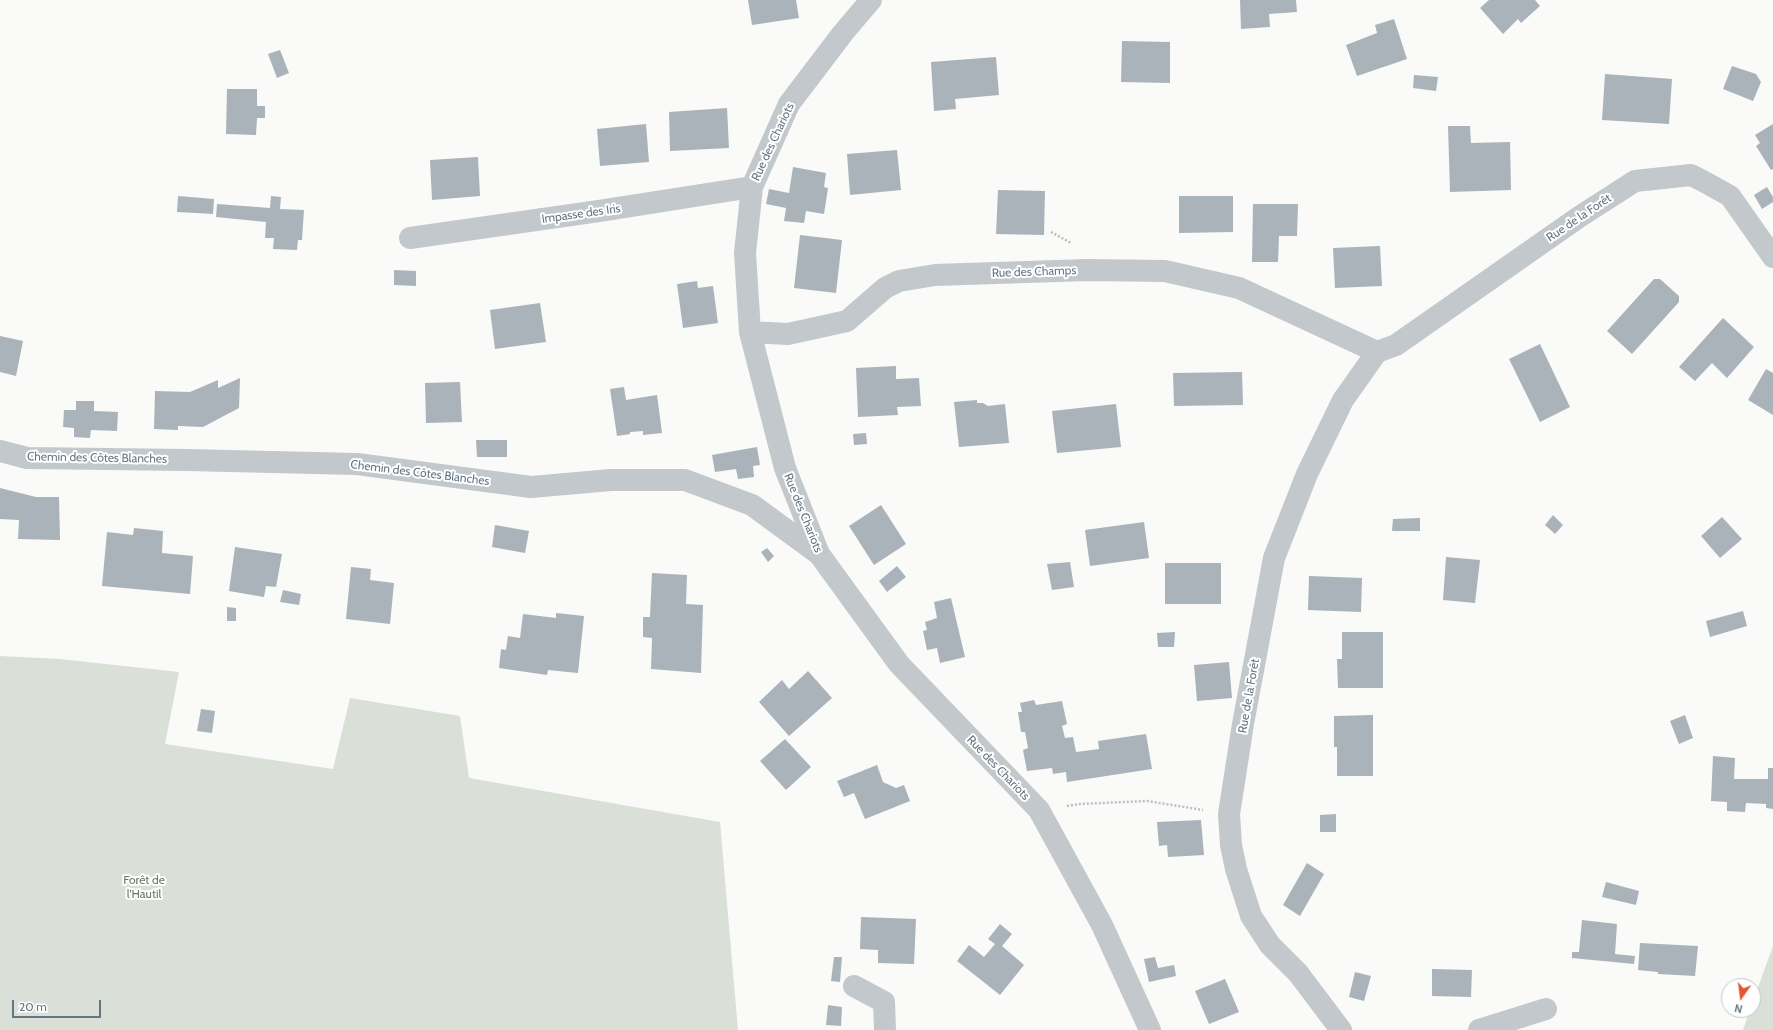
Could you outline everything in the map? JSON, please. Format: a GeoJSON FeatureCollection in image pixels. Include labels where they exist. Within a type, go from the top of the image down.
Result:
{"type":"FeatureCollection","features":[{"type":"Feature","properties":{"kind":"street","name":"Rue des Chariots"},"geometry":{"type":"LineString","coordinates":[[870,0],[789,104],[752,187],[745,253],[750,332],[785,468],[819,554],[899,664],[1039,810],[1102,925],[1150,1030]]}},
{"type":"Feature","properties":{"kind":"street","name":"Rue de la Forêt"},"geometry":{"type":"LineString","coordinates":[[1341,1030],[1298,973],[1270,945],[1251,916],[1230,845],[1229,814],[1274,558],[1307,474],[1343,400],[1377,352],[1396,345],[1579,217],[1635,181],[1691,175],[1704,181],[1730,196],[1773,257]]}},
{"type":"Feature","properties":{"kind":"street","name":"Impasse des Iris"},"geometry":{"type":"LineString","coordinates":[[410,238],[591,213],[752,187]]}},
{"type":"Feature","properties":{"kind":"street","name":"Rue des Champs"},"geometry":{"type":"LineString","coordinates":[[750,332],[788,334],[847,321],[885,288],[899,281],[911,278],[935,275],[1108,270],[1165,271],[1239,288],[1305,318],[1322,328],[1377,352]]}},
{"type":"Feature","properties":{"kind":"street","name":"Chemin des Côtes Blanches"},"geometry":{"type":"LineString","coordinates":[[0,451],[27,458],[357,464],[531,487],[611,480],[685,480],[752,505],[819,554]]}},
{"type":"Feature","properties":{"kind":"street"},"geometry":{"type":"LineString","coordinates":[[854,986],[884,1002],[885,1030]]}},
{"type":"Feature","properties":{"kind":"street"},"geometry":{"type":"LineString","coordinates":[[1479,1030],[1546,1009]]}},
{"type":"Feature","properties":{"kind":"path"},"geometry":{"type":"LineString","coordinates":[[1039,810],[1080,804],[1147,801],[1229,814]]}},
{"type":"Feature","properties":{"kind":"green space","name":"Forêt de l'Hautil"},"geometry":{"type":"Polygon","coordinates":[[[0,656],[60,659],[179,672],[165,744],[333,769],[350,698],[460,716],[469,778],[720,822],[738,1030],[0,1030],[0,656]]]}},
{"type":"Feature","properties":{"kind":"green space"},"geometry":{"type":"Polygon","coordinates":[[[1773,946],[1773,1030],[1743,1030],[1747,1018],[1761,1018],[1761,979],[1773,946]]]}},
{"type":"Feature","properties":{"kind":"building"},"geometry":{"type":"Polygon","coordinates":[[[748,0],[796,0],[799,18],[752,25],[748,0]]]}},
{"type":"Feature","properties":{"kind":"building"},"geometry":{"type":"Polygon","coordinates":[[[1240,0],[1296,0],[1297,12],[1269,14],[1270,27],[1241,29],[1240,0]]]}},
{"type":"Feature","properties":{"kind":"building"},"geometry":{"type":"Polygon","coordinates":[[[1489,0],[1535,0],[1540,6],[1521,23],[1518,19],[1503,34],[1480,8],[1489,0]]]}},
{"type":"Feature","properties":{"kind":"building"},"geometry":{"type":"Polygon","coordinates":[[[1394,19],[1407,59],[1357,76],[1346,45],[1377,33],[1375,25],[1394,19]]]}},
{"type":"Feature","properties":{"kind":"building"},"geometry":{"type":"Polygon","coordinates":[[[1122,41],[1170,42],[1170,83],[1121,82],[1122,41]]]}},
{"type":"Feature","properties":{"kind":"building"},"geometry":{"type":"Polygon","coordinates":[[[280,50],[289,73],[277,78],[268,54],[280,50]]]}},
{"type":"Feature","properties":{"kind":"building"},"geometry":{"type":"Polygon","coordinates":[[[996,57],[999,95],[955,99],[956,109],[934,111],[931,62],[996,57]]]}},
{"type":"Feature","properties":{"kind":"building"},"geometry":{"type":"Polygon","coordinates":[[[1732,66],[1756,74],[1761,82],[1753,101],[1723,89],[1732,66]]]}},
{"type":"Feature","properties":{"kind":"building"},"geometry":{"type":"Polygon","coordinates":[[[1605,74],[1672,79],[1669,124],[1602,120],[1605,74]]]}},
{"type":"Feature","properties":{"kind":"building"},"geometry":{"type":"Polygon","coordinates":[[[1414,75],[1438,77],[1436,91],[1413,88],[1414,75]]]}},
{"type":"Feature","properties":{"kind":"building"},"geometry":{"type":"Polygon","coordinates":[[[227,89],[257,89],[257,106],[265,106],[265,118],[257,118],[256,135],[226,134],[227,89]]]}},
{"type":"Feature","properties":{"kind":"building"},"geometry":{"type":"Polygon","coordinates":[[[727,108],[729,148],[670,151],[669,112],[727,108]]]}},
{"type":"Feature","properties":{"kind":"building"},"geometry":{"type":"Polygon","coordinates":[[[646,124],[649,162],[600,166],[597,129],[646,124]]]}},
{"type":"Feature","properties":{"kind":"building"},"geometry":{"type":"Polygon","coordinates":[[[1773,124],[1773,169],[1771,170],[1756,146],[1760,143],[1755,135],[1773,124]]]}},
{"type":"Feature","properties":{"kind":"building"},"geometry":{"type":"Polygon","coordinates":[[[1448,126],[1470,126],[1471,143],[1510,142],[1511,190],[1450,192],[1448,126]]]}},
{"type":"Feature","properties":{"kind":"building"},"geometry":{"type":"Polygon","coordinates":[[[897,150],[901,190],[850,195],[847,154],[897,150]]]}},
{"type":"Feature","properties":{"kind":"building"},"geometry":{"type":"Polygon","coordinates":[[[478,157],[480,196],[432,200],[430,160],[478,157]]]}},
{"type":"Feature","properties":{"kind":"building"},"geometry":{"type":"Polygon","coordinates":[[[793,167],[826,173],[824,187],[828,188],[824,214],[806,211],[804,223],[784,221],[786,208],[766,204],[769,189],[789,193],[793,167]]]}},
{"type":"Feature","properties":{"kind":"building"},"geometry":{"type":"Polygon","coordinates":[[[1767,187],[1773,197],[1773,202],[1762,209],[1754,195],[1767,187]]]}},
{"type":"Feature","properties":{"kind":"building"},"geometry":{"type":"Polygon","coordinates":[[[998,190],[1045,191],[1044,235],[996,234],[998,190]]]}},
{"type":"Feature","properties":{"kind":"building"},"geometry":{"type":"Polygon","coordinates":[[[178,196],[214,199],[213,214],[177,212],[178,196]]]}},
{"type":"Feature","properties":{"kind":"building"},"geometry":{"type":"Polygon","coordinates":[[[271,196],[281,197],[280,209],[304,210],[302,240],[298,240],[297,250],[273,249],[274,238],[265,238],[266,222],[216,217],[217,204],[270,208],[271,196]]]}},
{"type":"Feature","properties":{"kind":"building"},"geometry":{"type":"Polygon","coordinates":[[[1179,196],[1233,196],[1233,232],[1179,233],[1179,196]]]}},
{"type":"Feature","properties":{"kind":"building"},"geometry":{"type":"Polygon","coordinates":[[[1253,204],[1298,204],[1297,236],[1279,236],[1278,262],[1252,262],[1253,204]]]}},
{"type":"Feature","properties":{"kind":"building"},"geometry":{"type":"Polygon","coordinates":[[[800,235],[842,240],[836,293],[794,288],[800,235]]]}},
{"type":"Feature","properties":{"kind":"building"},"geometry":{"type":"Polygon","coordinates":[[[1380,246],[1382,286],[1335,288],[1333,248],[1380,246]]]}},
{"type":"Feature","properties":{"kind":"building"},"geometry":{"type":"Polygon","coordinates":[[[394,270],[416,271],[416,286],[394,285],[394,270]]]}},
{"type":"Feature","properties":{"kind":"building"},"geometry":{"type":"Polygon","coordinates":[[[1654,279],[1660,279],[1679,296],[1679,302],[1632,354],[1607,331],[1654,279]]]}},
{"type":"Feature","properties":{"kind":"building"},"geometry":{"type":"Polygon","coordinates":[[[697,281],[698,288],[713,286],[718,323],[683,328],[677,284],[697,281]]]}},
{"type":"Feature","properties":{"kind":"building"},"geometry":{"type":"Polygon","coordinates":[[[540,303],[546,342],[495,349],[490,310],[540,303]]]}},
{"type":"Feature","properties":{"kind":"building"},"geometry":{"type":"Polygon","coordinates":[[[1723,318],[1754,347],[1727,378],[1712,363],[1695,381],[1679,367],[1723,318]]]}},
{"type":"Feature","properties":{"kind":"building"},"geometry":{"type":"Polygon","coordinates":[[[0,336],[23,341],[16,376],[0,372],[0,336]]]}},
{"type":"Feature","properties":{"kind":"building"},"geometry":{"type":"Polygon","coordinates":[[[1540,344],[1570,407],[1540,422],[1509,359],[1540,344]]]}},
{"type":"Feature","properties":{"kind":"building"},"geometry":{"type":"Polygon","coordinates":[[[896,366],[896,379],[919,378],[921,406],[897,407],[898,415],[858,417],[856,368],[896,366]]]}},
{"type":"Feature","properties":{"kind":"building"},"geometry":{"type":"Polygon","coordinates":[[[1766,369],[1773,373],[1773,415],[1748,400],[1766,369]]]}},
{"type":"Feature","properties":{"kind":"building"},"geometry":{"type":"Polygon","coordinates":[[[1242,372],[1243,405],[1174,406],[1173,373],[1242,372]]]}},
{"type":"Feature","properties":{"kind":"building"},"geometry":{"type":"Polygon","coordinates":[[[240,378],[239,408],[203,427],[178,426],[178,430],[154,429],[155,391],[190,392],[218,380],[218,388],[240,378]]]}},
{"type":"Feature","properties":{"kind":"building"},"geometry":{"type":"Polygon","coordinates":[[[460,382],[462,422],[426,423],[425,383],[460,382]]]}},
{"type":"Feature","properties":{"kind":"building"},"geometry":{"type":"Polygon","coordinates":[[[624,387],[626,400],[657,395],[662,433],[643,435],[643,431],[630,432],[630,434],[617,436],[610,389],[624,387]]]}},
{"type":"Feature","properties":{"kind":"building"},"geometry":{"type":"Polygon","coordinates":[[[977,400],[977,403],[983,403],[988,406],[1005,404],[1009,443],[959,447],[954,402],[977,400]]]}},
{"type":"Feature","properties":{"kind":"building"},"geometry":{"type":"Polygon","coordinates":[[[76,401],[94,401],[94,411],[118,412],[117,431],[91,430],[90,438],[74,437],[74,428],[63,427],[64,410],[76,410],[76,401]]]}},
{"type":"Feature","properties":{"kind":"building"},"geometry":{"type":"Polygon","coordinates":[[[1116,404],[1121,447],[1057,453],[1052,411],[1116,404]]]}},
{"type":"Feature","properties":{"kind":"building"},"geometry":{"type":"Polygon","coordinates":[[[866,433],[867,444],[854,445],[853,434],[866,433]]]}},
{"type":"Feature","properties":{"kind":"building"},"geometry":{"type":"Polygon","coordinates":[[[476,440],[507,440],[507,457],[477,457],[476,440]]]}},
{"type":"Feature","properties":{"kind":"building"},"geometry":{"type":"Polygon","coordinates":[[[757,447],[760,465],[753,466],[754,477],[738,479],[736,469],[715,472],[712,455],[757,447]]]}},
{"type":"Feature","properties":{"kind":"building"},"geometry":{"type":"Polygon","coordinates":[[[0,488],[36,497],[59,497],[60,540],[18,539],[19,520],[0,519],[0,488]]]}},
{"type":"Feature","properties":{"kind":"building"},"geometry":{"type":"Polygon","coordinates":[[[881,505],[906,544],[874,565],[849,526],[881,505]]]}},
{"type":"Feature","properties":{"kind":"building"},"geometry":{"type":"Polygon","coordinates":[[[1553,515],[1563,525],[1555,534],[1545,525],[1553,515]]]}},
{"type":"Feature","properties":{"kind":"building"},"geometry":{"type":"Polygon","coordinates":[[[1722,517],[1742,539],[1720,558],[1701,536],[1722,517]]]}},
{"type":"Feature","properties":{"kind":"building"},"geometry":{"type":"Polygon","coordinates":[[[1420,518],[1420,531],[1392,531],[1393,519],[1420,518]]]}},
{"type":"Feature","properties":{"kind":"building"},"geometry":{"type":"Polygon","coordinates":[[[1144,522],[1149,558],[1090,566],[1085,530],[1144,522]]]}},
{"type":"Feature","properties":{"kind":"building"},"geometry":{"type":"Polygon","coordinates":[[[495,525],[529,531],[525,553],[492,547],[495,525]]]}},
{"type":"Feature","properties":{"kind":"building"},"geometry":{"type":"Polygon","coordinates":[[[134,528],[163,531],[162,553],[193,556],[190,594],[102,586],[107,532],[133,535],[134,528]]]}},
{"type":"Feature","properties":{"kind":"building"},"geometry":{"type":"Polygon","coordinates":[[[235,547],[282,554],[276,587],[266,586],[264,597],[229,591],[235,547]]]}},
{"type":"Feature","properties":{"kind":"building"},"geometry":{"type":"Polygon","coordinates":[[[767,548],[774,556],[768,562],[761,552],[767,548]]]}},
{"type":"Feature","properties":{"kind":"building"},"geometry":{"type":"Polygon","coordinates":[[[1446,557],[1480,560],[1475,603],[1443,600],[1446,557]]]}},
{"type":"Feature","properties":{"kind":"building"},"geometry":{"type":"Polygon","coordinates":[[[1070,562],[1074,587],[1052,590],[1047,564],[1070,562]]]}},
{"type":"Feature","properties":{"kind":"building"},"geometry":{"type":"Polygon","coordinates":[[[1165,563],[1221,563],[1221,604],[1165,604],[1165,563]]]}},
{"type":"Feature","properties":{"kind":"building"},"geometry":{"type":"Polygon","coordinates":[[[897,566],[906,577],[887,592],[879,581],[897,566]]]}},
{"type":"Feature","properties":{"kind":"building"},"geometry":{"type":"Polygon","coordinates":[[[351,567],[371,569],[370,580],[394,583],[390,624],[346,619],[351,567]]]}},
{"type":"Feature","properties":{"kind":"building"},"geometry":{"type":"Polygon","coordinates":[[[652,573],[687,575],[686,604],[703,605],[701,673],[651,669],[652,638],[643,637],[643,617],[650,617],[652,573]]]}},
{"type":"Feature","properties":{"kind":"building"},"geometry":{"type":"Polygon","coordinates":[[[1309,576],[1362,578],[1361,612],[1308,610],[1309,576]]]}},
{"type":"Feature","properties":{"kind":"building"},"geometry":{"type":"Polygon","coordinates":[[[283,590],[301,594],[299,605],[280,602],[283,590]]]}},
{"type":"Feature","properties":{"kind":"building"},"geometry":{"type":"Polygon","coordinates":[[[951,598],[965,657],[940,663],[937,648],[927,650],[923,631],[927,630],[925,622],[937,618],[934,602],[951,598]]]}},
{"type":"Feature","properties":{"kind":"building"},"geometry":{"type":"Polygon","coordinates":[[[227,607],[236,608],[236,621],[227,621],[227,607]]]}},
{"type":"Feature","properties":{"kind":"building"},"geometry":{"type":"Polygon","coordinates":[[[1743,611],[1747,626],[1710,637],[1706,621],[1743,611]]]}},
{"type":"Feature","properties":{"kind":"building"},"geometry":{"type":"Polygon","coordinates":[[[556,613],[584,616],[578,673],[548,670],[547,675],[499,668],[501,649],[506,650],[508,636],[520,638],[523,614],[556,618],[556,613]]]}},
{"type":"Feature","properties":{"kind":"building"},"geometry":{"type":"Polygon","coordinates":[[[1175,632],[1174,647],[1158,647],[1157,633],[1175,632]]]}},
{"type":"Feature","properties":{"kind":"building"},"geometry":{"type":"Polygon","coordinates":[[[1342,632],[1383,632],[1383,688],[1338,688],[1337,659],[1342,659],[1342,632]]]}},
{"type":"Feature","properties":{"kind":"building"},"geometry":{"type":"Polygon","coordinates":[[[1229,662],[1232,698],[1197,701],[1194,665],[1229,662]]]}},
{"type":"Feature","properties":{"kind":"building"},"geometry":{"type":"Polygon","coordinates":[[[808,671],[832,698],[789,736],[759,702],[782,680],[789,689],[808,671]]]}},
{"type":"Feature","properties":{"kind":"building"},"geometry":{"type":"Polygon","coordinates":[[[1034,700],[1036,705],[1062,701],[1067,724],[1062,726],[1065,738],[1073,737],[1076,752],[1099,749],[1098,741],[1146,734],[1152,769],[1067,782],[1066,772],[1053,774],[1052,768],[1027,771],[1023,750],[1028,748],[1025,732],[1021,732],[1018,712],[1022,712],[1020,703],[1034,700]]]}},
{"type":"Feature","properties":{"kind":"building"},"geometry":{"type":"Polygon","coordinates":[[[201,709],[215,711],[212,733],[197,731],[201,709]]]}},
{"type":"Feature","properties":{"kind":"building"},"geometry":{"type":"Polygon","coordinates":[[[1373,715],[1373,776],[1337,776],[1337,747],[1334,747],[1334,716],[1373,715]]]}},
{"type":"Feature","properties":{"kind":"building"},"geometry":{"type":"Polygon","coordinates":[[[1685,715],[1693,738],[1679,744],[1670,721],[1685,715]]]}},
{"type":"Feature","properties":{"kind":"building"},"geometry":{"type":"Polygon","coordinates":[[[785,739],[811,767],[786,790],[760,761],[785,739]]]}},
{"type":"Feature","properties":{"kind":"building"},"geometry":{"type":"Polygon","coordinates":[[[1713,756],[1735,758],[1734,779],[1768,779],[1768,768],[1773,768],[1773,809],[1766,808],[1766,804],[1746,803],[1745,812],[1727,811],[1727,802],[1711,801],[1713,756]]]}},
{"type":"Feature","properties":{"kind":"building"},"geometry":{"type":"Polygon","coordinates":[[[877,765],[883,782],[896,788],[904,785],[910,801],[865,819],[854,793],[844,797],[837,781],[877,765]]]}},
{"type":"Feature","properties":{"kind":"building"},"geometry":{"type":"Polygon","coordinates":[[[1336,814],[1336,832],[1320,832],[1320,815],[1336,814]]]}},
{"type":"Feature","properties":{"kind":"building"},"geometry":{"type":"Polygon","coordinates":[[[1201,820],[1204,855],[1168,857],[1167,845],[1159,846],[1157,822],[1201,820]]]}},
{"type":"Feature","properties":{"kind":"building"},"geometry":{"type":"Polygon","coordinates":[[[1307,863],[1324,874],[1300,916],[1283,905],[1307,863]]]}},
{"type":"Feature","properties":{"kind":"building"},"geometry":{"type":"Polygon","coordinates":[[[1606,882],[1639,891],[1636,905],[1602,897],[1606,882]]]}},
{"type":"Feature","properties":{"kind":"building"},"geometry":{"type":"Polygon","coordinates":[[[861,917],[916,919],[914,964],[878,963],[878,950],[860,949],[861,917]]]}},
{"type":"Feature","properties":{"kind":"building"},"geometry":{"type":"Polygon","coordinates":[[[1582,920],[1617,924],[1615,954],[1635,956],[1634,964],[1572,958],[1572,952],[1579,952],[1582,920]]]}},
{"type":"Feature","properties":{"kind":"building"},"geometry":{"type":"Polygon","coordinates":[[[1000,924],[1012,934],[1002,946],[1024,965],[1000,995],[957,961],[969,945],[984,957],[995,944],[988,939],[1000,924]]]}},
{"type":"Feature","properties":{"kind":"building"},"geometry":{"type":"Polygon","coordinates":[[[1640,943],[1698,946],[1695,976],[1658,974],[1658,972],[1638,970],[1640,943]]]}},
{"type":"Feature","properties":{"kind":"building"},"geometry":{"type":"Polygon","coordinates":[[[834,957],[842,957],[840,982],[831,981],[834,957]]]}},
{"type":"Feature","properties":{"kind":"building"},"geometry":{"type":"Polygon","coordinates":[[[1155,957],[1158,968],[1174,965],[1176,976],[1149,982],[1144,959],[1155,957]]]}},
{"type":"Feature","properties":{"kind":"building"},"geometry":{"type":"Polygon","coordinates":[[[1432,969],[1472,970],[1471,997],[1432,996],[1432,969]]]}},
{"type":"Feature","properties":{"kind":"building"},"geometry":{"type":"Polygon","coordinates":[[[1355,972],[1371,976],[1364,1001],[1349,997],[1355,972]]]}},
{"type":"Feature","properties":{"kind":"building"},"geometry":{"type":"Polygon","coordinates":[[[1225,979],[1239,1012],[1209,1024],[1195,991],[1225,979]]]}},
{"type":"Feature","properties":{"kind":"building"},"geometry":{"type":"Polygon","coordinates":[[[828,1005],[842,1007],[841,1026],[826,1025],[828,1005]]]}}]}
